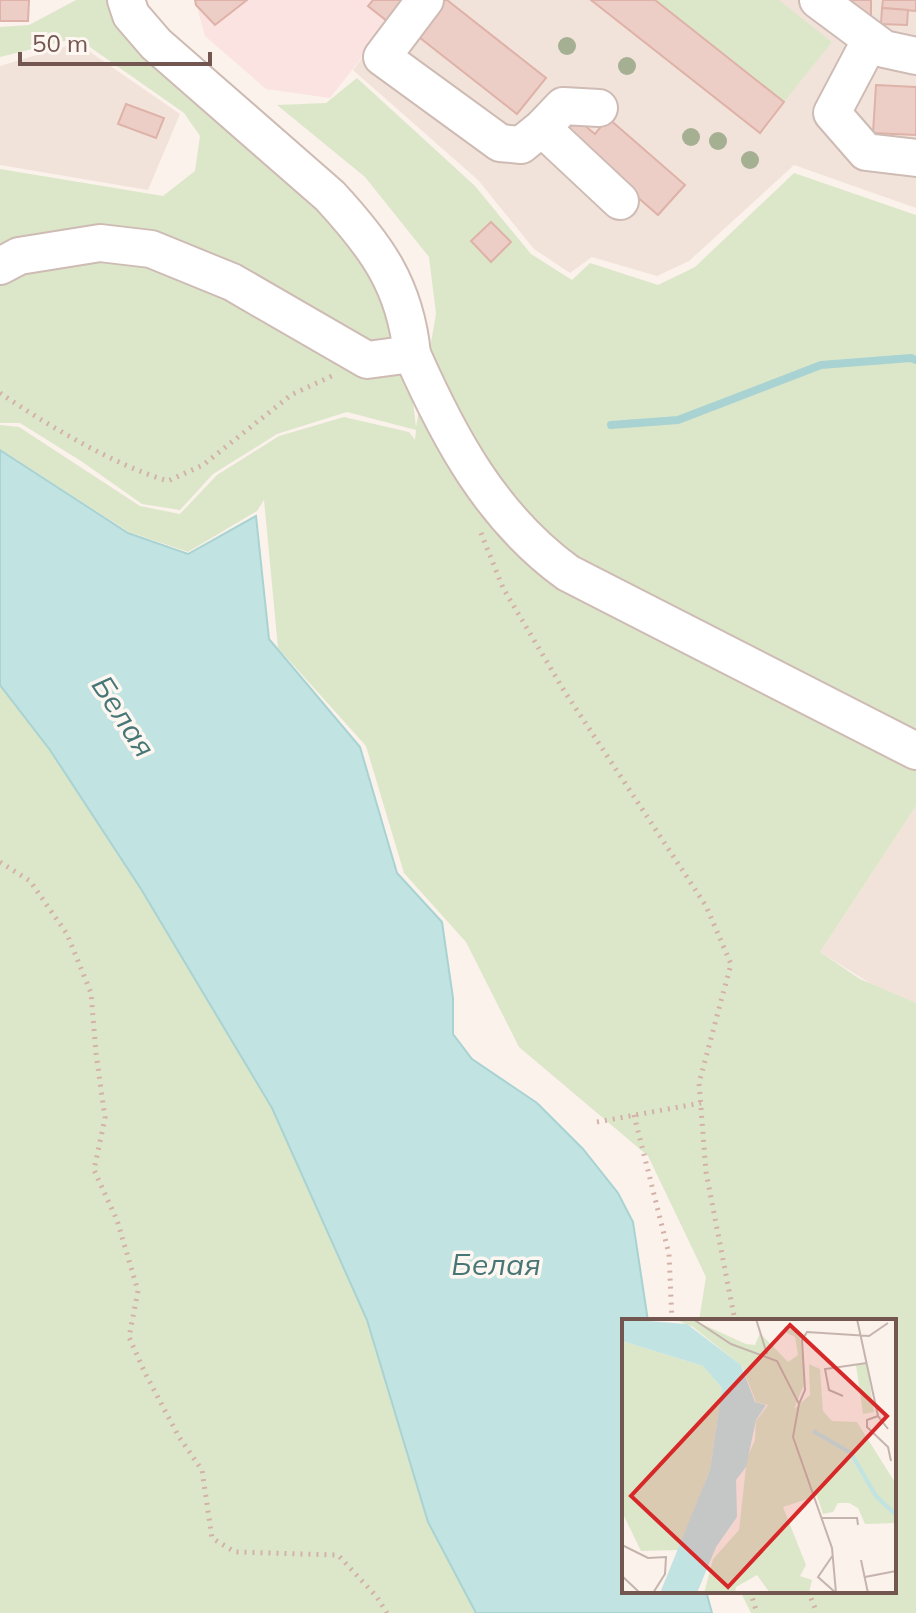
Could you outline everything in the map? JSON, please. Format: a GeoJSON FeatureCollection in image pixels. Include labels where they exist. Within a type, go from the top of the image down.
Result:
{"type":"FeatureCollection","features":[{"type":"Feature","properties":{"kind":"street"},"geometry":{"type":"LineString","coordinates":[[126,0],[131,15],[156,44],[330,196],[378,253],[409,322],[412,354],[438,415],[469,468],[507,518],[539,552],[568,573],[916,751]]}},
{"type":"Feature","properties":{"kind":"street"},"geometry":{"type":"LineString","coordinates":[[425,0],[382,57],[500,143],[521,145],[563,106],[599,108]]}},
{"type":"Feature","properties":{"kind":"street"},"geometry":{"type":"LineString","coordinates":[[818,0],[870,41],[884,49],[916,56]]}},
{"type":"Feature","properties":{"kind":"street"},"geometry":{"type":"LineString","coordinates":[[870,41],[832,113],[866,152],[916,158]]}},
{"type":"Feature","properties":{"kind":"street"},"geometry":{"type":"LineString","coordinates":[[542,128],[620,201]]}},
{"type":"Feature","properties":{"kind":"street"},"geometry":{"type":"LineString","coordinates":[[6,257],[100,243],[151,249],[232,282],[367,360],[412,354]]}},
{"type":"Feature","properties":{"kind":"path"},"geometry":{"type":"LineString","coordinates":[[0,393],[26,411],[137,472],[168,481],[203,465],[291,395],[367,360]]}},
{"type":"Feature","properties":{"kind":"path"},"geometry":{"type":"LineString","coordinates":[[480,532],[503,588],[563,689],[706,906],[731,964],[699,1083],[706,1172],[735,1319]]}},
{"type":"Feature","properties":{"kind":"path"},"geometry":{"type":"LineString","coordinates":[[0,862],[30,881],[67,934],[91,993],[105,1118],[94,1170],[117,1220],[138,1291],[129,1337],[172,1424],[202,1470],[212,1538],[235,1552],[338,1555],[377,1597],[387,1613]]}},
{"type":"Feature","properties":{"kind":"path"},"geometry":{"type":"LineString","coordinates":[[597,1122],[701,1103]]}},
{"type":"Feature","properties":{"kind":"path"},"geometry":{"type":"LineString","coordinates":[[634,1115],[669,1254],[672,1319]]}},
{"type":"Feature","properties":{"kind":"path"},"geometry":{"type":"LineString","coordinates":[[751,1593],[757,1613]]}},
{"type":"Feature","properties":{"kind":"path"},"geometry":{"type":"LineString","coordinates":[[809,1593],[817,1613]]}},
{"type":"Feature","properties":{"kind":"shaded area"},"geometry":{"type":"Polygon","coordinates":[[[195,0],[407,0],[330,98],[266,89],[205,36],[195,0]]]}},
{"type":"Feature","properties":{"kind":"shaded area"},"geometry":{"type":"Polygon","coordinates":[[[407,0],[916,0],[916,208],[794,165],[689,261],[657,276],[592,257],[570,273],[534,249],[478,180],[353,70],[407,0]]]}},
{"type":"Feature","properties":{"kind":"shaded area"},"geometry":{"type":"Polygon","coordinates":[[[77,43],[180,114],[148,190],[0,165],[0,66],[77,43]]]}},
{"type":"Feature","properties":{"kind":"shaded area"},"geometry":{"type":"Polygon","coordinates":[[[916,806],[916,1012],[820,952],[916,806]]]}},
{"type":"Feature","properties":{"kind":"green space"},"geometry":{"type":"Polygon","coordinates":[[[76,0],[121,0],[340,217],[383,282],[409,367],[416,427],[436,314],[429,257],[365,177],[277,105],[326,103],[357,78],[475,186],[531,254],[572,280],[590,263],[658,285],[695,267],[794,173],[916,215],[916,806],[820,952],[860,979],[916,1003],[916,1613],[751,1613],[741,1593],[896,1593],[896,1319],[699,1319],[706,1277],[648,1156],[519,1047],[466,942],[404,873],[366,746],[278,648],[264,500],[257,511],[188,552],[129,532],[0,449],[0,425],[19,427],[140,506],[180,514],[217,475],[279,436],[344,417],[409,432],[415,440],[416,430],[347,412],[277,434],[213,474],[180,510],[142,504],[20,423],[0,423],[0,169],[163,196],[195,171],[200,136],[184,113],[77,38],[0,57],[0,27],[29,25],[76,0]]]}},
{"type":"Feature","properties":{"kind":"green space"},"geometry":{"type":"Polygon","coordinates":[[[655,0],[779,0],[832,42],[784,102],[655,0]]]}},
{"type":"Feature","properties":{"kind":"green space"},"geometry":{"type":"Polygon","coordinates":[[[0,685],[50,750],[141,889],[272,1108],[367,1320],[428,1522],[476,1613],[0,1613],[0,685]]]}},
{"type":"Feature","properties":{"kind":"water","name":"Белая"},"geometry":{"type":"Polygon","coordinates":[[[0,450],[128,533],[188,554],[256,516],[269,639],[360,747],[397,873],[442,922],[453,998],[453,1034],[472,1059],[537,1103],[583,1149],[618,1193],[633,1222],[648,1319],[622,1319],[622,1593],[707,1593],[712,1613],[476,1613],[428,1522],[367,1320],[272,1108],[141,889],[50,750],[0,685],[0,450]]]}},
{"type":"Feature","properties":{"kind":"building"},"geometry":{"type":"Polygon","coordinates":[[[0,0],[29,0],[28,21],[0,21],[0,0]]]}},
{"type":"Feature","properties":{"kind":"building"},"geometry":{"type":"Polygon","coordinates":[[[195,0],[247,0],[215,25],[195,0]]]}},
{"type":"Feature","properties":{"kind":"building"},"geometry":{"type":"Polygon","coordinates":[[[373,0],[404,0],[387,21],[368,6],[373,0]]]}},
{"type":"Feature","properties":{"kind":"building"},"geometry":{"type":"Polygon","coordinates":[[[434,0],[447,0],[546,78],[517,114],[410,30],[434,0]]]}},
{"type":"Feature","properties":{"kind":"building"},"geometry":{"type":"Polygon","coordinates":[[[591,0],[655,0],[784,102],[760,133],[591,0]]]}},
{"type":"Feature","properties":{"kind":"building"},"geometry":{"type":"Polygon","coordinates":[[[842,0],[871,0],[871,23],[842,0]]]}},
{"type":"Feature","properties":{"kind":"building"},"geometry":{"type":"Polygon","coordinates":[[[883,0],[916,0],[916,11],[882,8],[883,0]]]}},
{"type":"Feature","properties":{"kind":"building"},"geometry":{"type":"Polygon","coordinates":[[[882,8],[908,10],[907,25],[881,24],[882,8]]]}},
{"type":"Feature","properties":{"kind":"building"},"geometry":{"type":"Polygon","coordinates":[[[876,85],[916,87],[916,135],[873,133],[876,85]]]}},
{"type":"Feature","properties":{"kind":"building"},"geometry":{"type":"Polygon","coordinates":[[[126,104],[164,118],[156,138],[118,124],[126,104]]]}},
{"type":"Feature","properties":{"kind":"building"},"geometry":{"type":"Polygon","coordinates":[[[608,118],[685,185],[658,215],[564,133],[577,119],[595,134],[608,118]]]}},
{"type":"Feature","properties":{"kind":"building"},"geometry":{"type":"Polygon","coordinates":[[[491,222],[511,242],[491,262],[471,241],[491,222]]]}},
{"type":"Feature","properties":{"kind":"waterway"},"geometry":{"type":"LineString","coordinates":[[611,425],[678,420],[821,365],[916,360]]}}]}
